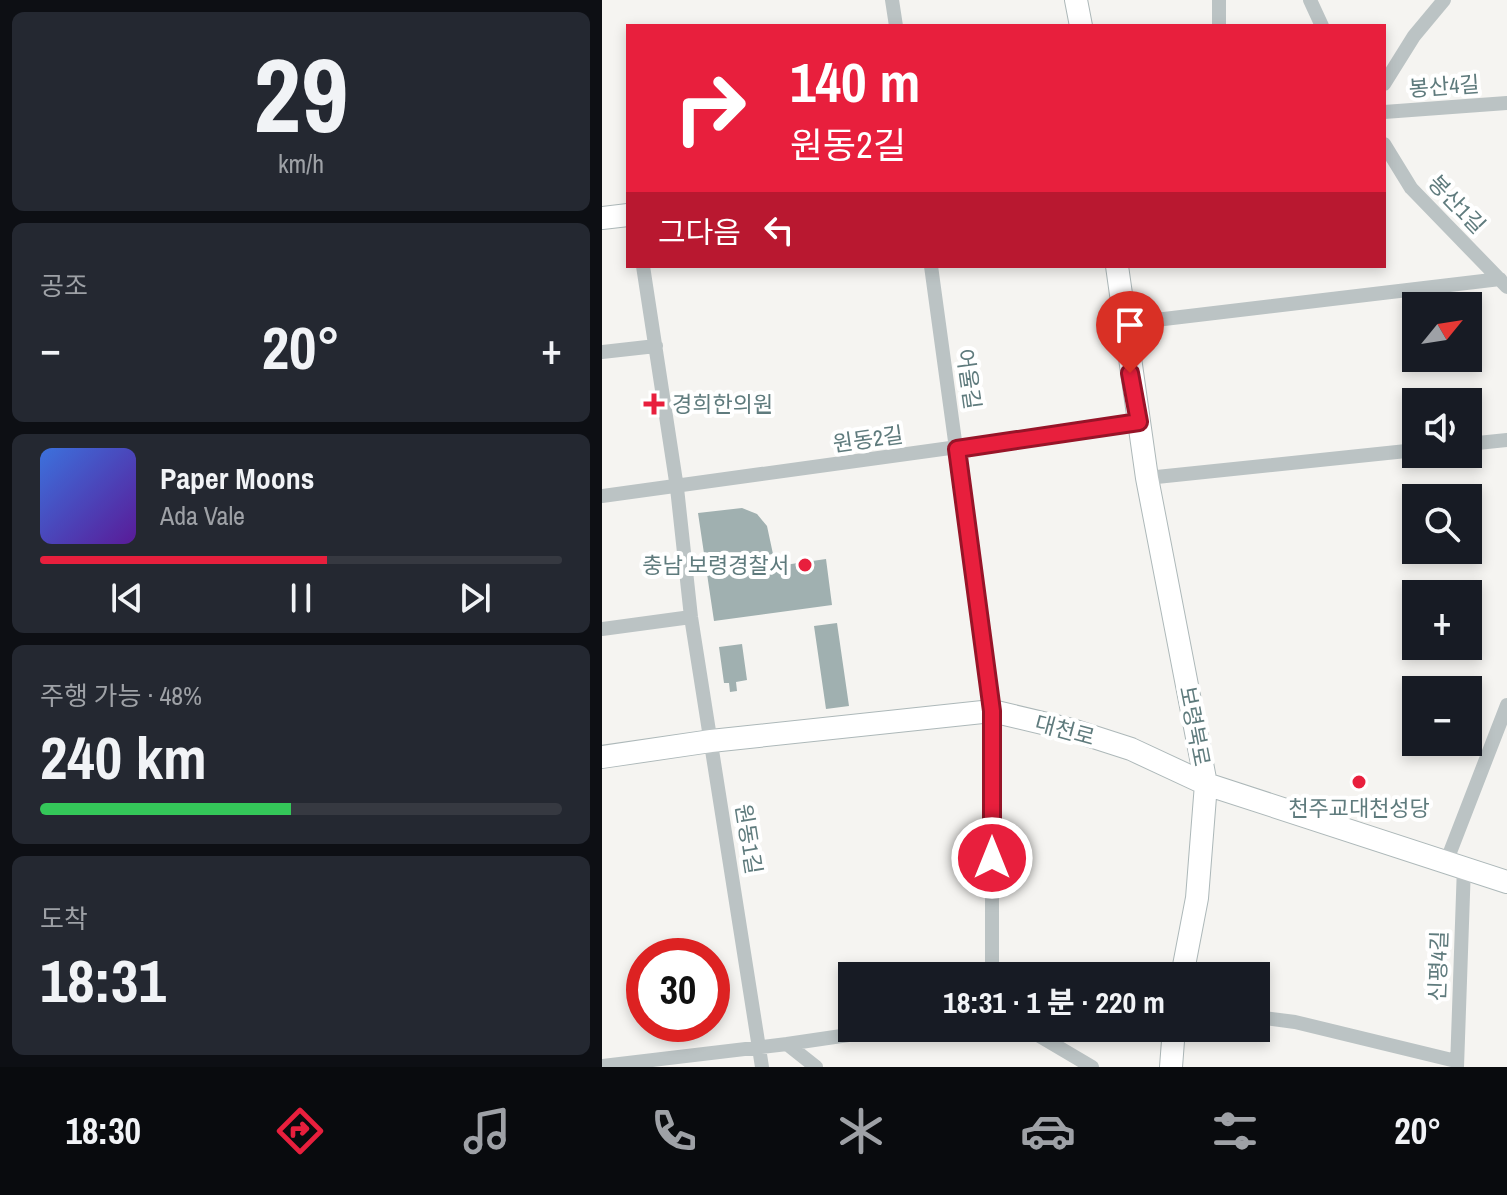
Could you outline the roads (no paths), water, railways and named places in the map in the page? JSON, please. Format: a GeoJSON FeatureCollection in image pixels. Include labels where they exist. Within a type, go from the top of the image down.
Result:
{"type":"FeatureCollection","features":[{"type":"Feature","properties":{"kind":"main road"},"geometry":{"type":"LineString","coordinates":[[1076,0],[1081,24]]}},
{"type":"Feature","properties":{"kind":"main road"},"geometry":{"type":"LineString","coordinates":[[602,218],[626,215]]}},
{"type":"Feature","properties":{"kind":"main road","name":"보령북로"},"geometry":{"type":"LineString","coordinates":[[1117,268],[1122,324],[1147,478],[1206,784],[1197,898],[1185,962]]}},
{"type":"Feature","properties":{"kind":"main road","name":"대천로"},"geometry":{"type":"LineString","coordinates":[[602,757],[711,741],[992,711],[1072,730],[1131,749],[1206,784],[1507,882]]}},
{"type":"Feature","properties":{"kind":"main road"},"geometry":{"type":"LineString","coordinates":[[1171,1067],[1173,1042]]}},
{"type":"Feature","properties":{"kind":"street"},"geometry":{"type":"LineString","coordinates":[[892,0],[896,24]]}},
{"type":"Feature","properties":{"kind":"street"},"geometry":{"type":"LineString","coordinates":[[1219,0],[1219,24]]}},
{"type":"Feature","properties":{"kind":"street"},"geometry":{"type":"LineString","coordinates":[[1310,0],[1321,24]]}},
{"type":"Feature","properties":{"kind":"street"},"geometry":{"type":"LineString","coordinates":[[1386,81],[1414,36],[1444,0]]}},
{"type":"Feature","properties":{"kind":"street","name":"봉산4길"},"geometry":{"type":"LineString","coordinates":[[1386,112],[1507,103]]}},
{"type":"Feature","properties":{"kind":"street","name":"봉산1길"},"geometry":{"type":"LineString","coordinates":[[1386,147],[1411,188],[1503,283]]}},
{"type":"Feature","properties":{"kind":"street","name":"원동1길"},"geometry":{"type":"LineString","coordinates":[[643,268],[677,488],[691,617],[762,1067]]}},
{"type":"Feature","properties":{"kind":"street","name":"어울길"},"geometry":{"type":"LineString","coordinates":[[931,268],[992,711],[992,962]]}},
{"type":"Feature","properties":{"kind":"street"},"geometry":{"type":"LineString","coordinates":[[1122,324],[1503,283]]}},
{"type":"Feature","properties":{"kind":"street"},"geometry":{"type":"LineString","coordinates":[[602,352],[656,346]]}},
{"type":"Feature","properties":{"kind":"street","name":"원동2길"},"geometry":{"type":"LineString","coordinates":[[602,496],[1139,422]]}},
{"type":"Feature","properties":{"kind":"street"},"geometry":{"type":"LineString","coordinates":[[1482,443],[1507,440]]}},
{"type":"Feature","properties":{"kind":"street"},"geometry":{"type":"LineString","coordinates":[[1147,478],[1402,451]]}},
{"type":"Feature","properties":{"kind":"street"},"geometry":{"type":"LineString","coordinates":[[602,629],[691,617]]}},
{"type":"Feature","properties":{"kind":"street"},"geometry":{"type":"LineString","coordinates":[[1456,863],[1507,705]]}},
{"type":"Feature","properties":{"kind":"street","name":"신평4길"},"geometry":{"type":"LineString","coordinates":[[1456,863],[1457,1064]]}},
{"type":"Feature","properties":{"kind":"street"},"geometry":{"type":"LineString","coordinates":[[1270,1019],[1295,1022],[1457,1064]]}},
{"type":"Feature","properties":{"kind":"street"},"geometry":{"type":"LineString","coordinates":[[602,1066],[838,1037]]}},
{"type":"Feature","properties":{"kind":"street"},"geometry":{"type":"LineString","coordinates":[[1050,1042],[1092,1067]]}},
{"type":"Feature","properties":{"kind":"street"},"geometry":{"type":"LineString","coordinates":[[787,1044],[816,1067]]}},
{"type":"Feature","properties":{"kind":"place","name":"경희한의원"},"geometry":{"type":"Point","coordinates":[654,404]}},
{"type":"Feature","properties":{"kind":"place","name":"충남 보령경찰서"},"geometry":{"type":"Point","coordinates":[805,565]}},
{"type":"Feature","properties":{"kind":"place","name":"천주교대천성당"},"geometry":{"type":"Point","coordinates":[1359,782]}}]}
